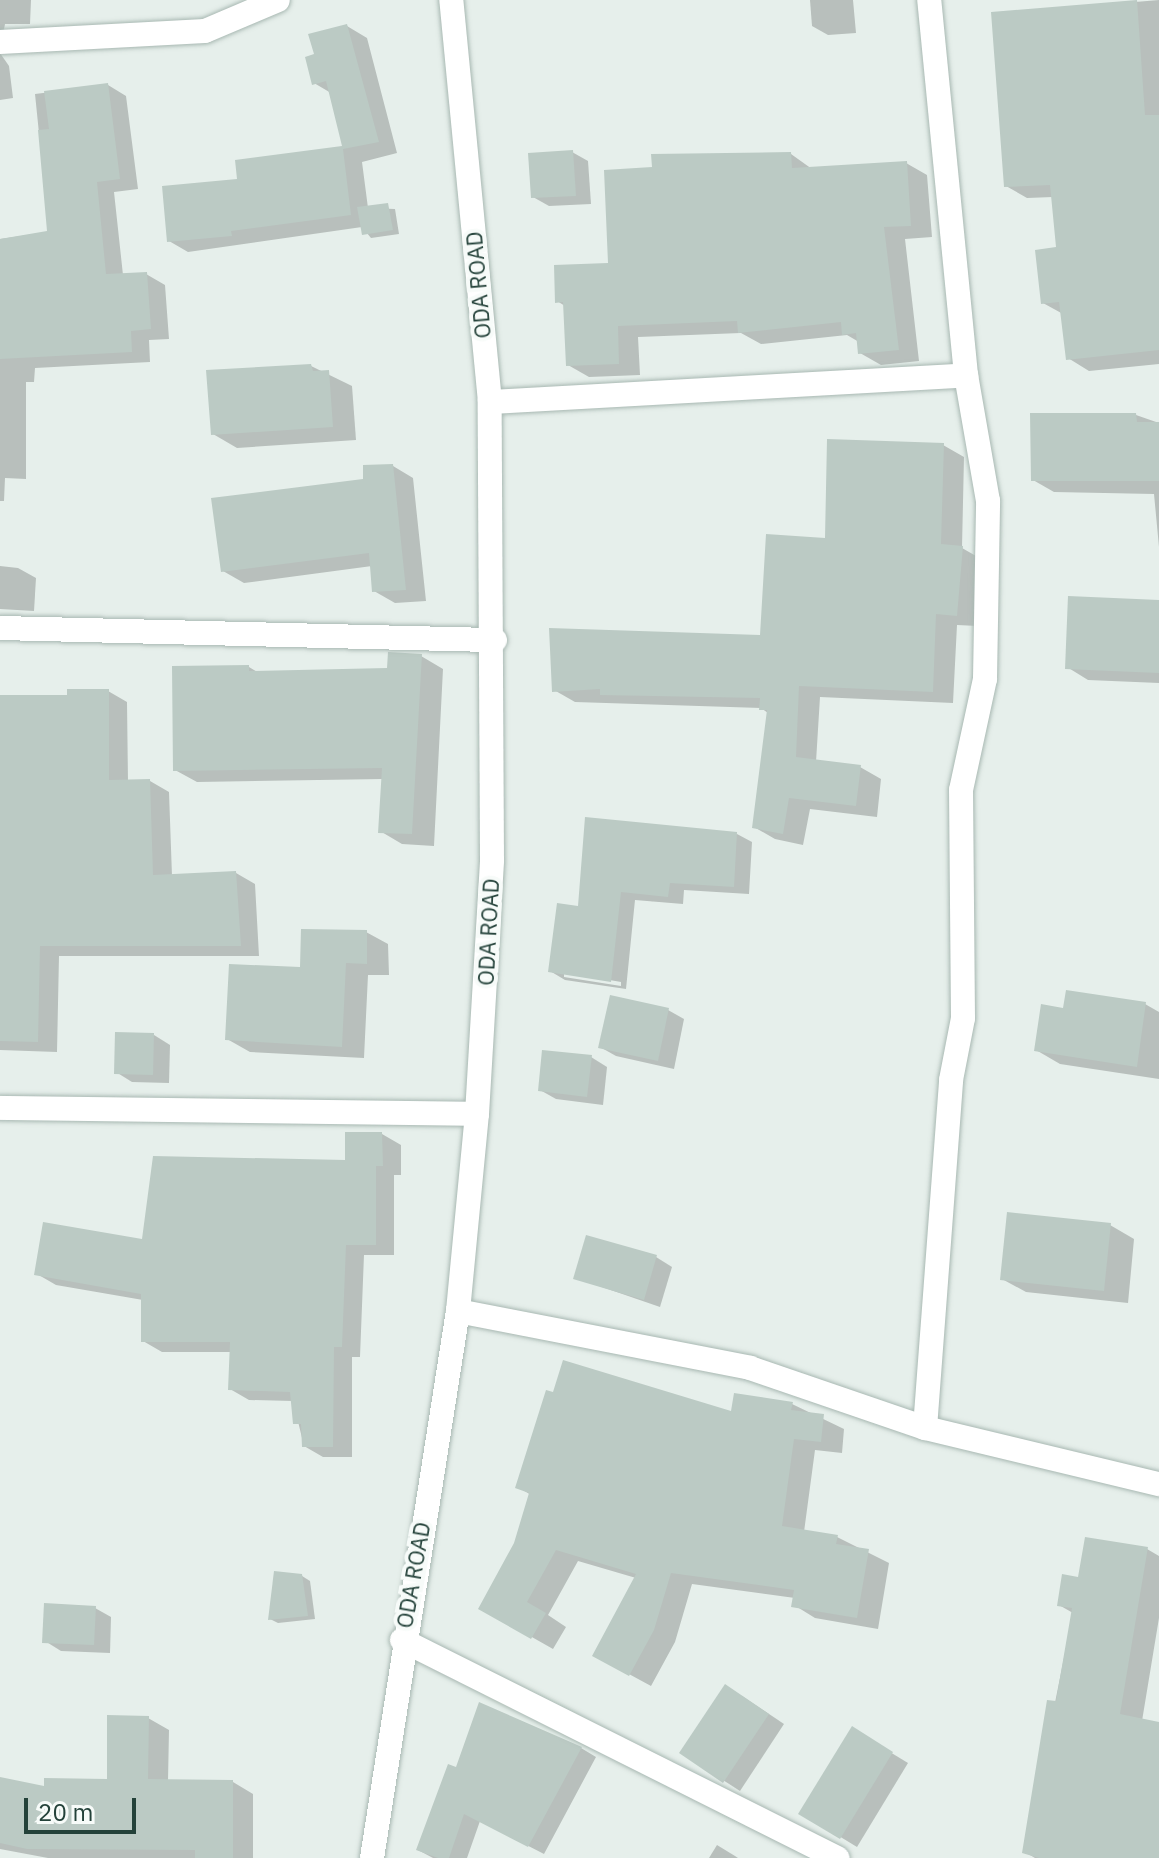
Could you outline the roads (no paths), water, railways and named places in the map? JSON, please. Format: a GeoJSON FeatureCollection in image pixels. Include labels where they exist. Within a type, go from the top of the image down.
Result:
{"type":"FeatureCollection","features":[{"type":"Feature","properties":{"kind":"street"},"geometry":{"type":"LineString","coordinates":[[0,42],[205,31],[278,0]]}},
{"type":"Feature","properties":{"kind":"street","name":"ODA ROAD"},"geometry":{"type":"LineString","coordinates":[[372,1858],[402,1640],[458,1311],[477,1114],[492,860],[495,640],[490,402],[451,0]]}},
{"type":"Feature","properties":{"kind":"street"},"geometry":{"type":"LineString","coordinates":[[925,1428],[951,1080],[963,1018],[961,790],[985,679],[988,501],[966,375],[929,0]]}},
{"type":"Feature","properties":{"kind":"street"},"geometry":{"type":"LineString","coordinates":[[490,402],[966,375]]}},
{"type":"Feature","properties":{"kind":"street"},"geometry":{"type":"LineString","coordinates":[[0,628],[495,640]]}},
{"type":"Feature","properties":{"kind":"street"},"geometry":{"type":"LineString","coordinates":[[0,1108],[477,1114]]}},
{"type":"Feature","properties":{"kind":"street"},"geometry":{"type":"LineString","coordinates":[[458,1311],[750,1368],[925,1428],[1159,1484]]}},
{"type":"Feature","properties":{"kind":"street"},"geometry":{"type":"LineString","coordinates":[[402,1640],[838,1858]]}}]}
